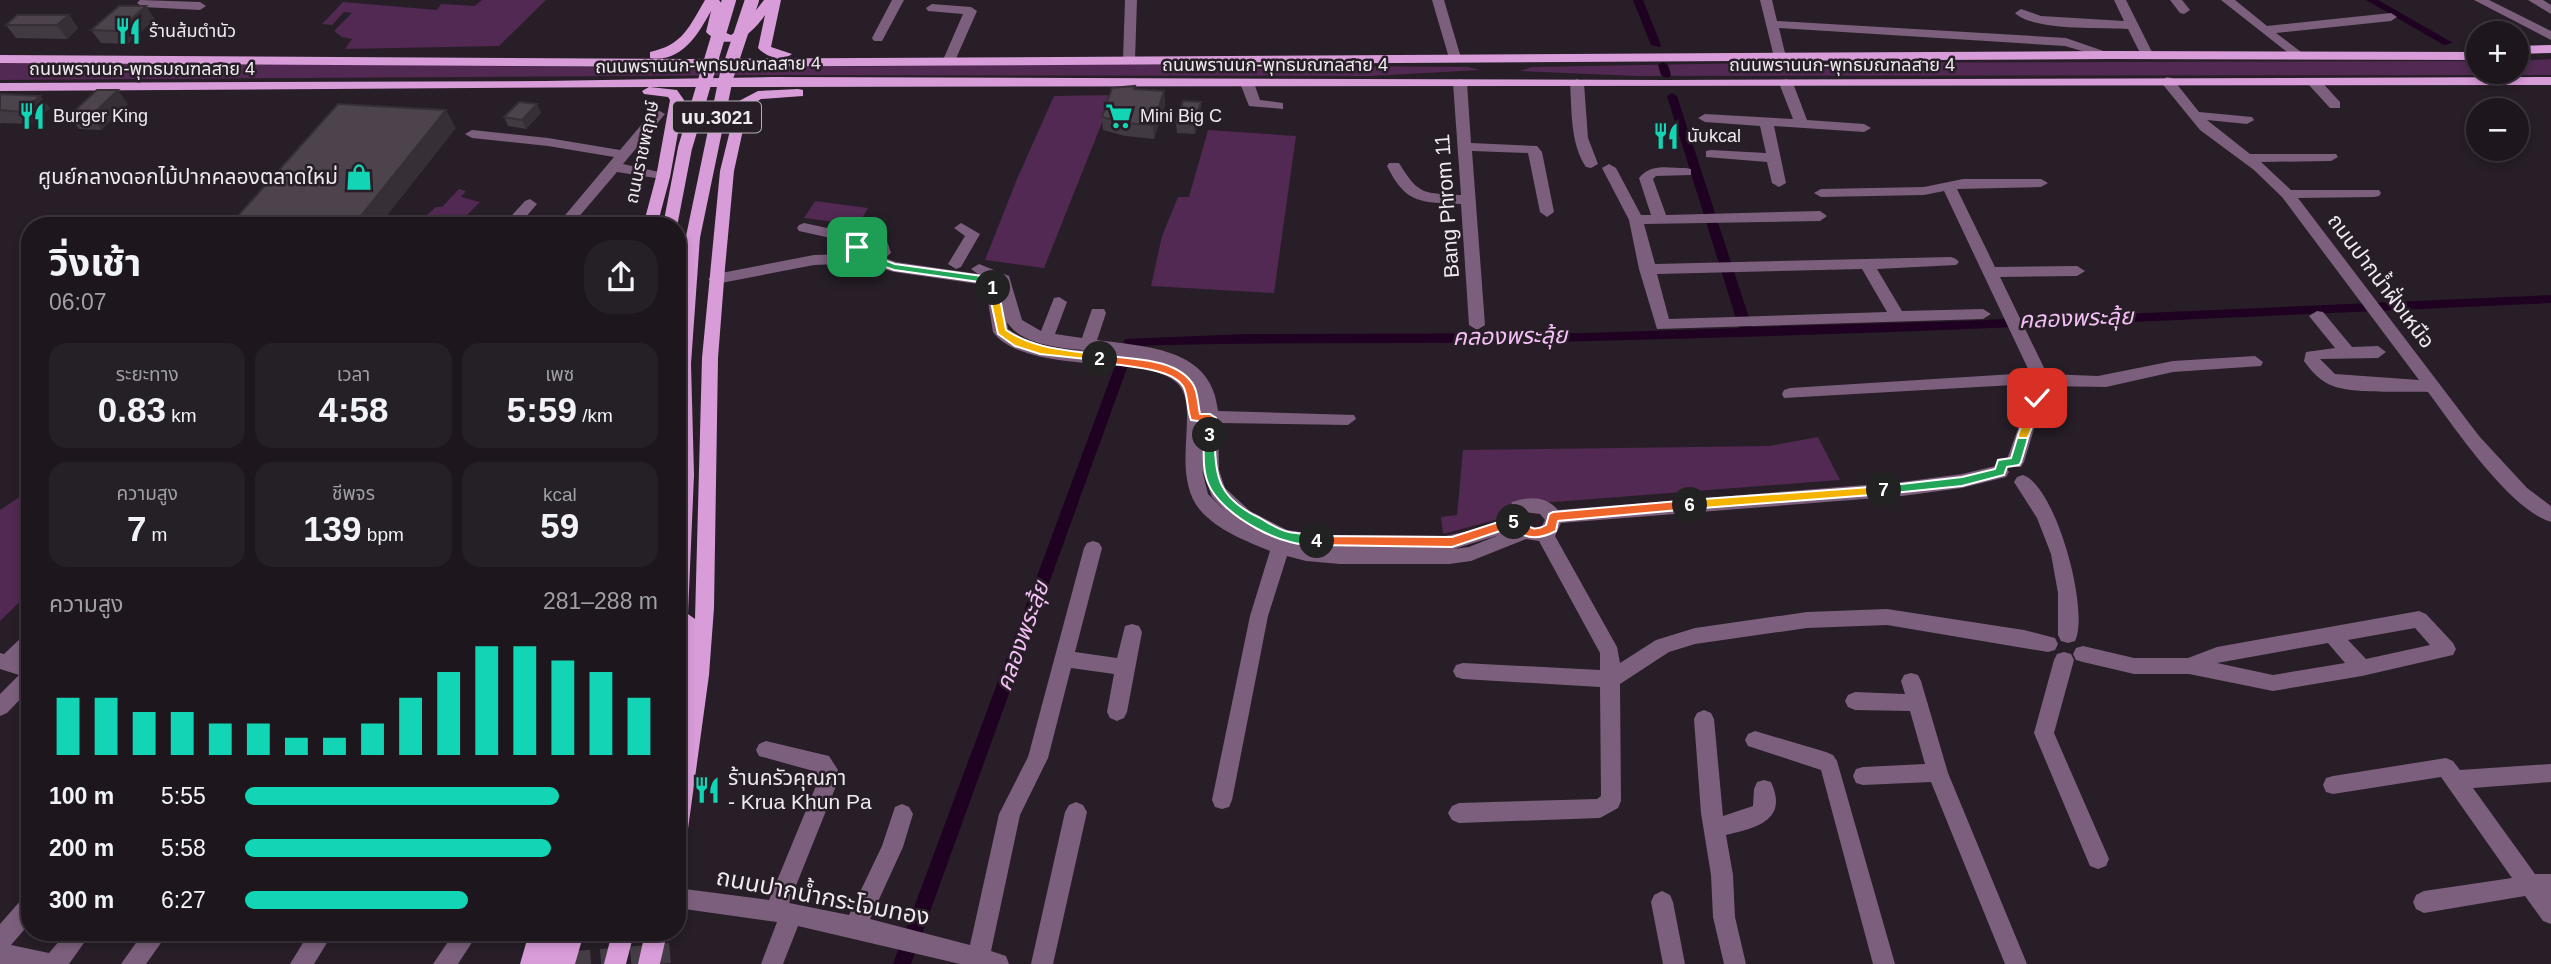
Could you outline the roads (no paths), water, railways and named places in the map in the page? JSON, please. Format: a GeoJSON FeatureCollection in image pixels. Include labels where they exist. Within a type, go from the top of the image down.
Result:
{"type":"FeatureCollection","features":[{"type":"Feature","properties":{"kind":"main road"},"geometry":{"type":"LineString","coordinates":[[482,60],[668,55],[688,39],[712,0],[718,6],[712,32],[726,37],[740,35],[750,29],[773,0]]}},
{"type":"Feature","properties":{"kind":"main road","name":"ถนนราชพฤกษ์"},"geometry":{"type":"LineString","coordinates":[[672,217],[685,148],[729,0]]}},
{"type":"Feature","properties":{"kind":"main road","name":"นบ.3021"},"geometry":{"type":"LineString","coordinates":[[686,329],[694,237],[710,147],[726,78],[752,0]]}},
{"type":"Feature","properties":{"kind":"main road"},"geometry":{"type":"LineString","coordinates":[[773,0],[763,44],[770,53],[901,60]]}},
{"type":"Feature","properties":{"kind":"main road"},"geometry":{"type":"LineString","coordinates":[[2529,50],[2551,49]]}},
{"type":"Feature","properties":{"kind":"main road","name":"ถนนพรานนก-พุทธมณฑลสาย 4"},"geometry":{"type":"LineString","coordinates":[[0,59],[688,63],[2466,55]]}},
{"type":"Feature","properties":{"kind":"main road"},"geometry":{"type":"LineString","coordinates":[[2529,57],[2551,57]]}},
{"type":"Feature","properties":{"kind":"main road"},"geometry":{"type":"LineString","coordinates":[[1361,58],[1394,64],[1480,65],[1489,69],[1486,73],[1479,74],[1387,76],[1366,83]]}},
{"type":"Feature","properties":{"kind":"main road"},"geometry":{"type":"LineString","coordinates":[[1638,58],[1608,63],[1516,64],[1513,69],[1523,74],[1628,77],[1659,83]]}},
{"type":"Feature","properties":{"kind":"main road","name":"ถนนพรานนก-พุทธมณฑลสาย 4"},"geometry":{"type":"LineString","coordinates":[[0,87],[544,85],[772,81],[2167,81],[2551,84]]}},
{"type":"Feature","properties":{"kind":"main road","name":"นบ.3021"},"geometry":{"type":"LineString","coordinates":[[686,770],[705,608],[710,358],[717,274],[727,171],[742,106],[758,95],[913,90],[966,83]]}},
{"type":"Feature","properties":{"kind":"main road","name":"ถนนราชพฤกษ์"},"geometry":{"type":"LineString","coordinates":[[544,85],[659,91],[677,97],[652,217]]}},
{"type":"Feature","properties":{"kind":"main road"},"geometry":{"type":"LineString","coordinates":[[663,175],[680,122],[690,113],[706,108],[721,109],[729,116],[727,171]]}},
{"type":"Feature","properties":{"kind":"main road"},"geometry":{"type":"LineString","coordinates":[[686,636],[690,695],[689,750]]}},
{"type":"Feature","properties":{"kind":"main road"},"geometry":{"type":"LineString","coordinates":[[531,964],[538,941]]}},
{"type":"Feature","properties":{"kind":"main road"},"geometry":{"type":"LineString","coordinates":[[548,964],[556,941]]}},
{"type":"Feature","properties":{"kind":"main road"},"geometry":{"type":"LineString","coordinates":[[564,964],[571,941]]}},
{"type":"Feature","properties":{"kind":"main road"},"geometry":{"type":"LineString","coordinates":[[615,964],[621,941]]}},
{"type":"Feature","properties":{"kind":"main road"},"geometry":{"type":"LineString","coordinates":[[649,964],[654,941]]}},
{"type":"Feature","properties":{"kind":"street"},"geometry":{"type":"LineString","coordinates":[[878,38],[898,0]]}},
{"type":"Feature","properties":{"kind":"street"},"geometry":{"type":"LineString","coordinates":[[1129,60],[1131,0]]}},
{"type":"Feature","properties":{"kind":"street"},"geometry":{"type":"LineString","coordinates":[[1438,0],[1455,58]]}},
{"type":"Feature","properties":{"kind":"street"},"geometry":{"type":"LineString","coordinates":[[1766,0],[1780,57]]}},
{"type":"Feature","properties":{"kind":"street"},"geometry":{"type":"LineString","coordinates":[[2120,0],[2148,56]]}},
{"type":"Feature","properties":{"kind":"street"},"geometry":{"type":"LineString","coordinates":[[2227,0],[2296,55]]}},
{"type":"Feature","properties":{"kind":"street"},"geometry":{"type":"LineString","coordinates":[[2480,0],[2551,36]]}},
{"type":"Feature","properties":{"kind":"street"},"geometry":{"type":"LineString","coordinates":[[2534,0],[2551,10]]}},
{"type":"Feature","properties":{"kind":"street"},"geometry":{"type":"LineString","coordinates":[[129,15],[145,1],[200,6]]}},
{"type":"Feature","properties":{"kind":"street"},"geometry":{"type":"LineString","coordinates":[[932,8],[971,11],[949,60]]}},
{"type":"Feature","properties":{"kind":"street"},"geometry":{"type":"LineString","coordinates":[[2021,13],[2041,20],[2131,25]]}},
{"type":"Feature","properties":{"kind":"street"},"geometry":{"type":"LineString","coordinates":[[2264,30],[2391,17]]}},
{"type":"Feature","properties":{"kind":"street"},"geometry":{"type":"LineString","coordinates":[[1770,24],[2066,42],[2109,55]]}},
{"type":"Feature","properties":{"kind":"street","name":"ถนนปากน้ำฝั่งเหนือ"},"geometry":{"type":"LineString","coordinates":[[2167,81],[2205,127],[2248,158],[2287,194],[2430,386],[2503,477],[2551,514]]}},
{"type":"Feature","properties":{"kind":"street"},"geometry":{"type":"LineString","coordinates":[[2314,82],[2335,105]]}},
{"type":"Feature","properties":{"kind":"street"},"geometry":{"type":"LineString","coordinates":[[1247,83],[1254,103],[1278,106]]}},
{"type":"Feature","properties":{"kind":"street","name":"Bang Phrom 11"},"geometry":{"type":"LineString","coordinates":[[1460,83],[1477,326]]}},
{"type":"Feature","properties":{"kind":"street"},"geometry":{"type":"LineString","coordinates":[[1577,83],[1582,138],[1597,163],[1616,184],[1636,220],[1663,325],[1983,314]]}},
{"type":"Feature","properties":{"kind":"street"},"geometry":{"type":"LineString","coordinates":[[1786,83],[1802,124]]}},
{"type":"Feature","properties":{"kind":"street"},"geometry":{"type":"LineString","coordinates":[[571,217],[658,114]]}},
{"type":"Feature","properties":{"kind":"street"},"geometry":{"type":"LineString","coordinates":[[2193,115],[2247,120]]}},
{"type":"Feature","properties":{"kind":"street"},"geometry":{"type":"LineString","coordinates":[[1705,118],[1864,128]]}},
{"type":"Feature","properties":{"kind":"street"},"geometry":{"type":"LineString","coordinates":[[1766,121],[1779,183]]}},
{"type":"Feature","properties":{"kind":"street"},"geometry":{"type":"LineString","coordinates":[[472,134],[548,142],[625,155]]}},
{"type":"Feature","properties":{"kind":"street"},"geometry":{"type":"LineString","coordinates":[[1463,147],[1532,149],[1535,152],[1547,212]]}},
{"type":"Feature","properties":{"kind":"street"},"geometry":{"type":"LineString","coordinates":[[1712,154],[1774,158]]}},
{"type":"Feature","properties":{"kind":"street"},"geometry":{"type":"LineString","coordinates":[[2248,158],[2332,157]]}},
{"type":"Feature","properties":{"kind":"street"},"geometry":{"type":"LineString","coordinates":[[1394,166],[1402,186],[1414,195],[1467,200]]}},
{"type":"Feature","properties":{"kind":"street"},"geometry":{"type":"LineString","coordinates":[[615,167],[663,175]]}},
{"type":"Feature","properties":{"kind":"street"},"geometry":{"type":"LineString","coordinates":[[1660,219],[1646,178],[1653,172],[1686,172]]}},
{"type":"Feature","properties":{"kind":"street"},"geometry":{"type":"LineString","coordinates":[[1821,193],[1924,191],[1963,183],[2041,183]]}},
{"type":"Feature","properties":{"kind":"street"},"geometry":{"type":"LineString","coordinates":[[1949,187],[2040,377],[2037,398],[2015,462]]}},
{"type":"Feature","properties":{"kind":"street"},"geometry":{"type":"LineString","coordinates":[[2287,194],[2374,193]]}},
{"type":"Feature","properties":{"kind":"street"},"geometry":{"type":"LineString","coordinates":[[518,217],[530,204]]}},
{"type":"Feature","properties":{"kind":"street"},"geometry":{"type":"LineString","coordinates":[[1636,220],[1820,216]]}},
{"type":"Feature","properties":{"kind":"street"},"geometry":{"type":"LineString","coordinates":[[956,264],[973,234],[961,228]]}},
{"type":"Feature","properties":{"kind":"street"},"geometry":{"type":"LineString","coordinates":[[804,229],[847,235],[867,253],[894,267],[971,273],[987,270],[1004,280],[1014,323],[1021,330],[1046,338],[1088,344],[1164,368],[1183,379],[1203,418],[1214,483],[1223,499],[1282,542],[1306,554],[1449,557],[1471,554],[1534,526],[1902,489],[1962,481],[2000,472]]}},
{"type":"Feature","properties":{"kind":"street"},"geometry":{"type":"LineString","coordinates":[[717,274],[867,253],[956,264],[993,287],[1001,332],[1019,344],[1040,350],[1125,356]]}},
{"type":"Feature","properties":{"kind":"street"},"geometry":{"type":"LineString","coordinates":[[1647,269],[1951,262]]}},
{"type":"Feature","properties":{"kind":"street"},"geometry":{"type":"LineString","coordinates":[[1867,264],[1897,316]]}},
{"type":"Feature","properties":{"kind":"street"},"geometry":{"type":"LineString","coordinates":[[1988,272],[2077,271]]}},
{"type":"Feature","properties":{"kind":"street"},"geometry":{"type":"LineString","coordinates":[[1046,338],[1059,302]]}},
{"type":"Feature","properties":{"kind":"street"},"geometry":{"type":"LineString","coordinates":[[1088,344],[1098,313]]}},
{"type":"Feature","properties":{"kind":"street"},"geometry":{"type":"LineString","coordinates":[[2317,316],[2348,353]]}},
{"type":"Feature","properties":{"kind":"street"},"geometry":{"type":"LineString","coordinates":[[2378,352],[2317,354],[2312,356],[2312,361],[2329,378],[2338,382],[2430,386]]}},
{"type":"Feature","properties":{"kind":"street"},"geometry":{"type":"LineString","coordinates":[[1790,394],[2040,377],[2057,383],[2098,382],[2125,379],[2162,368],[2255,362]]}},
{"type":"Feature","properties":{"kind":"street"},"geometry":{"type":"LineString","coordinates":[[1203,418],[1348,419]]}},
{"type":"Feature","properties":{"kind":"street"},"geometry":{"type":"LineString","coordinates":[[2015,462],[2029,474],[2023,482],[2011,481],[2000,472],[2002,463],[2015,462]]}},
{"type":"Feature","properties":{"kind":"street"},"geometry":{"type":"LineString","coordinates":[[2023,482],[2042,506],[2067,578],[2068,635]]}},
{"type":"Feature","properties":{"kind":"street"},"geometry":{"type":"LineString","coordinates":[[1459,813],[1601,808],[1611,801],[1610,653],[1534,526]]}},
{"type":"Feature","properties":{"kind":"street"},"geometry":{"type":"LineString","coordinates":[[1222,800],[1259,616],[1282,542]]}},
{"type":"Feature","properties":{"kind":"street"},"geometry":{"type":"LineString","coordinates":[[989,962],[1010,814],[1035,766],[1093,548]]}},
{"type":"Feature","properties":{"kind":"street"},"geometry":{"type":"LineString","coordinates":[[1463,671],[1611,678],[1663,646],[1695,636],[1807,620],[1887,617],[2014,636],[2048,644]]}},
{"type":"Feature","properties":{"kind":"street"},"geometry":{"type":"LineString","coordinates":[[2048,644],[2052,652],[2074,657],[2134,666],[2189,666],[2273,683],[2362,668],[2446,649],[2419,619],[2217,655],[2189,666]]}},
{"type":"Feature","properties":{"kind":"street"},"geometry":{"type":"LineString","coordinates":[[1117,712],[1132,632]]}},
{"type":"Feature","properties":{"kind":"street"},"geometry":{"type":"LineString","coordinates":[[2331,634],[2362,668]]}},
{"type":"Feature","properties":{"kind":"street"},"geometry":{"type":"LineString","coordinates":[[2048,644],[2053,635],[2068,635],[2078,641],[2044,733],[2098,859]]}},
{"type":"Feature","properties":{"kind":"street"},"geometry":{"type":"LineString","coordinates":[[4,662],[21,649]]}},
{"type":"Feature","properties":{"kind":"street"},"geometry":{"type":"LineString","coordinates":[[1063,659],[1125,667]]}},
{"type":"Feature","properties":{"kind":"street"},"geometry":{"type":"LineString","coordinates":[[4,662],[21,667]]}},
{"type":"Feature","properties":{"kind":"street"},"geometry":{"type":"LineString","coordinates":[[1911,681],[1938,773],[2016,964]]}},
{"type":"Feature","properties":{"kind":"street"},"geometry":{"type":"LineString","coordinates":[[0,707],[21,685]]}},
{"type":"Feature","properties":{"kind":"street"},"geometry":{"type":"LineString","coordinates":[[1855,701],[1917,703]]}},
{"type":"Feature","properties":{"kind":"street"},"geometry":{"type":"LineString","coordinates":[[1704,719],[1706,766],[1722,875],[1724,917],[1735,964]]}},
{"type":"Feature","properties":{"kind":"street"},"geometry":{"type":"LineString","coordinates":[[1755,740],[1826,761],[1830,767],[1884,964]]}},
{"type":"Feature","properties":{"kind":"street"},"geometry":{"type":"LineString","coordinates":[[766,750],[822,762],[828,770],[826,786],[784,912],[772,964]]}},
{"type":"Feature","properties":{"kind":"street"},"geometry":{"type":"LineString","coordinates":[[2333,785],[2446,767],[2541,885],[2551,913]]}},
{"type":"Feature","properties":{"kind":"street"},"geometry":{"type":"LineString","coordinates":[[1863,776],[1938,773]]}},
{"type":"Feature","properties":{"kind":"street"},"geometry":{"type":"LineString","coordinates":[[2456,780],[2551,773]]}},
{"type":"Feature","properties":{"kind":"street"},"geometry":{"type":"LineString","coordinates":[[1716,828],[1754,818],[1764,811],[1764,789]]}},
{"type":"Feature","properties":{"kind":"street"},"geometry":{"type":"LineString","coordinates":[[1042,964],[1076,812]]}},
{"type":"Feature","properties":{"kind":"street"},"geometry":{"type":"LineString","coordinates":[[856,925],[892,847],[902,814]]}},
{"type":"Feature","properties":{"kind":"street"},"geometry":{"type":"LineString","coordinates":[[2424,902],[2541,885]]}},
{"type":"Feature","properties":{"kind":"street","name":"ถนนปากน้ำกระโจมทอง"},"geometry":{"type":"LineString","coordinates":[[686,899],[856,925],[931,943],[989,962]]}},
{"type":"Feature","properties":{"kind":"street"},"geometry":{"type":"LineString","coordinates":[[1662,902],[1674,964]]}},
{"type":"Feature","properties":{"kind":"street"},"geometry":{"type":"LineString","coordinates":[[0,941],[21,916]]}},
{"type":"Feature","properties":{"kind":"street"},"geometry":{"type":"LineString","coordinates":[[5,964],[13,955],[52,964],[73,941]]}},
{"type":"Feature","properties":{"kind":"street"},"geometry":{"type":"LineString","coordinates":[[132,964],[151,941]]}},
{"type":"Feature","properties":{"kind":"street"},"geometry":{"type":"LineString","coordinates":[[301,964],[317,941]]}},
{"type":"Feature","properties":{"kind":"street"},"geometry":{"type":"LineString","coordinates":[[444,964],[461,941]]}},
{"type":"Feature","properties":{"kind":"waterway"},"geometry":{"type":"LineString","coordinates":[[1638,0],[1656,45]]}},
{"type":"Feature","properties":{"kind":"waterway"},"geometry":{"type":"LineString","coordinates":[[2371,0],[2448,43]]}},
{"type":"Feature","properties":{"kind":"waterway"},"geometry":{"type":"LineString","coordinates":[[1663,65],[1666,75]]}},
{"type":"Feature","properties":{"kind":"waterway"},"geometry":{"type":"LineString","coordinates":[[1672,96],[1747,332]]}},
{"type":"Feature","properties":{"kind":"waterway","name":"คลองพระลุ้ย"},"geometry":{"type":"LineString","coordinates":[[1747,332],[2551,299]]}},
{"type":"Feature","properties":{"kind":"waterway","name":"คลองพระลุ้ย"},"geometry":{"type":"LineString","coordinates":[[902,964],[1130,342],[1246,338],[1587,337],[1747,332]]}},
{"type":"Feature","properties":{"kind":"tunnel"},"geometry":{"type":"LineString","coordinates":[[541,964],[670,953]]}},
{"type":"Feature","properties":{"kind":"place","name":"ร้านส้มตำนัว"},"geometry":{"type":"Point","coordinates":[128,31]}},
{"type":"Feature","properties":{"kind":"place","name":"Burger King"},"geometry":{"type":"Point","coordinates":[32,116]}},
{"type":"Feature","properties":{"kind":"place","name":"Mini Big C"},"geometry":{"type":"Point","coordinates":[1119,116]}},
{"type":"Feature","properties":{"kind":"place","name":"นับkcal"},"geometry":{"type":"Point","coordinates":[1666,136]}},
{"type":"Feature","properties":{"kind":"place","name":"ศูนย์กลางดอกไม้ปากคลองตลาดใหม่"},"geometry":{"type":"Point","coordinates":[359,177]}},
{"type":"Feature","properties":{"kind":"place","name":"ร้านครัวคุณภา - Krua Khun Pa"},"geometry":{"type":"Point","coordinates":[707,790]}}]}
